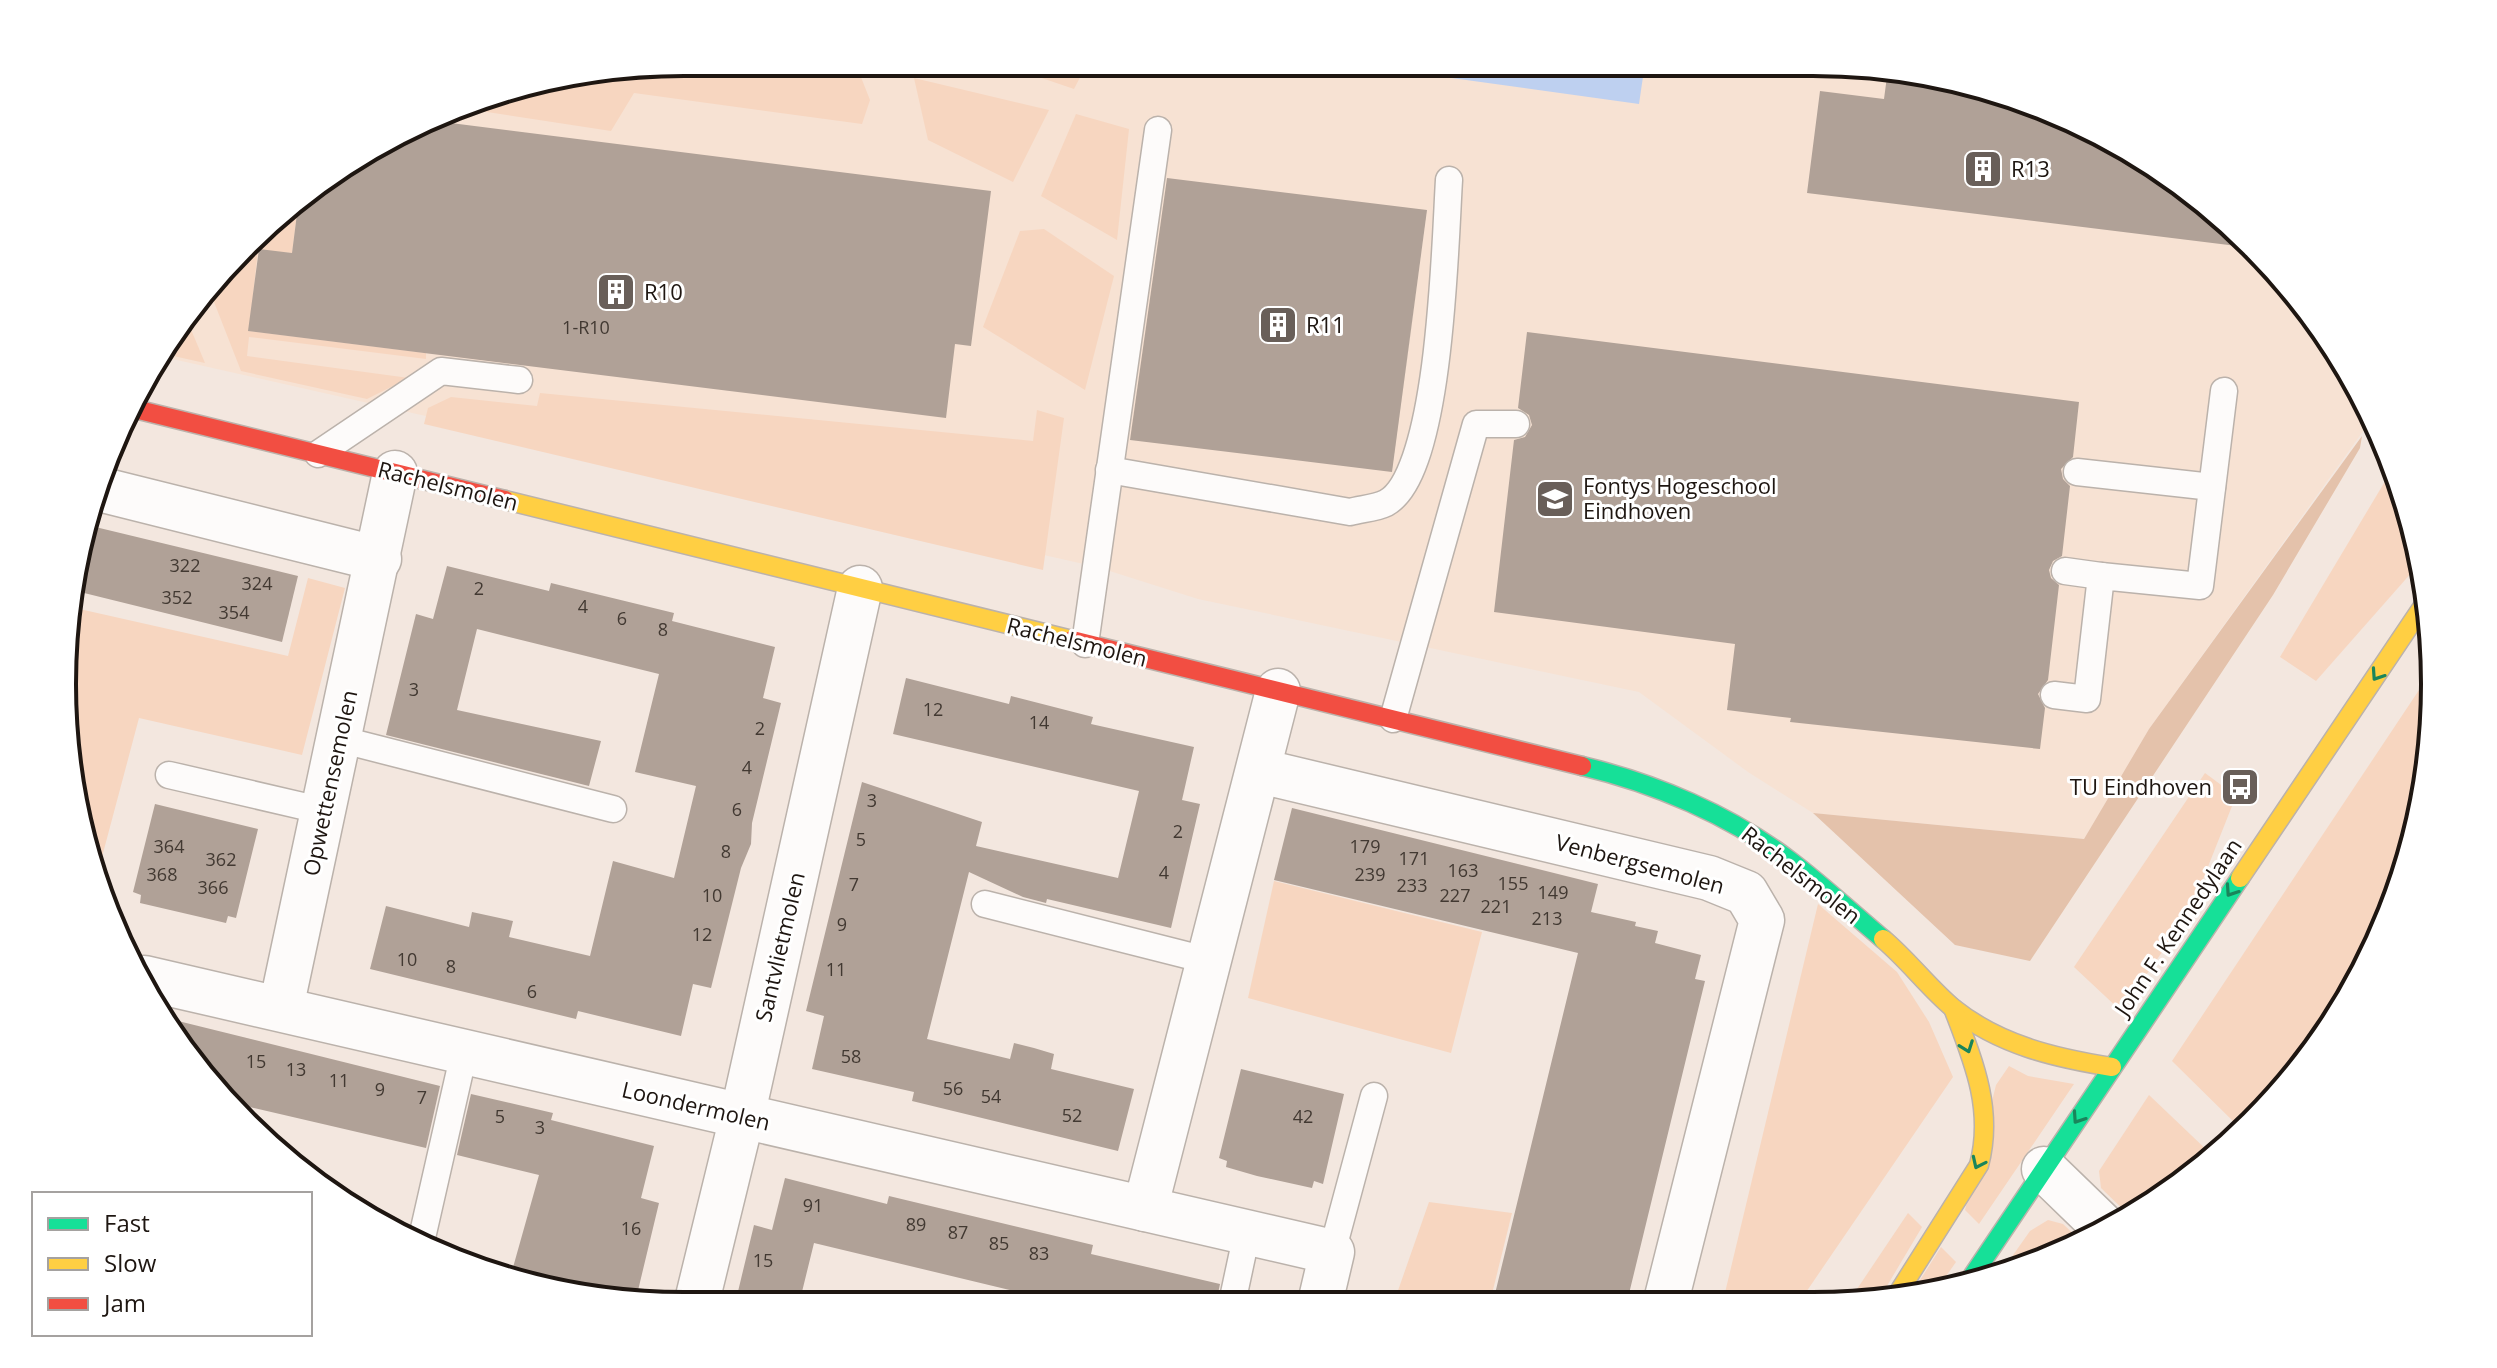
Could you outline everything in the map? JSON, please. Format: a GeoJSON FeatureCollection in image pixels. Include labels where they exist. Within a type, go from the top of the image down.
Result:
{"type":"FeatureCollection","features":[{"type":"Feature","properties":{"kind":"street","name":"Rachelsmolen"},"geometry":{"type":"LineString","coordinates":[[141,411],[1620,775],[1735,824],[1788,859],[1913,964],[1953,1008],[2012,1043],[2051,1057],[2112,1067]]}},
{"type":"Feature","properties":{"kind":"street","name":"Opwettensemolen"},"geometry":{"type":"LineString","coordinates":[[281,1008],[395,473]]}},
{"type":"Feature","properties":{"kind":"street"},"geometry":{"type":"LineString","coordinates":[[107,491],[379,559]]}},
{"type":"Feature","properties":{"kind":"street","name":"Santvlietmolen"},"geometry":{"type":"LineString","coordinates":[[699,1292],[742,1117],[860,588]]}},
{"type":"Feature","properties":{"kind":"street","name":"John F. Kennedylaan"},"geometry":{"type":"LineString","coordinates":[[1977,1269],[2417,615]]}},
{"type":"Feature","properties":{"kind":"street"},"geometry":{"type":"LineString","coordinates":[[1145,1209],[1260,771],[1278,691]]}},
{"type":"Feature","properties":{"kind":"street","name":"Venbergsemolen"},"geometry":{"type":"LineString","coordinates":[[1260,771],[1709,878],[1746,893],[1762,920],[1668,1292]]}},
{"type":"Feature","properties":{"kind":"street","name":"Loondermolen"},"geometry":{"type":"LineString","coordinates":[[153,980],[1332,1252]]}},
{"type":"Feature","properties":{"kind":"street","name":"Rachelsmolen"},"geometry":{"type":"LineString","coordinates":[[1903,1285],[1979,1165],[1986,1146],[1987,1125],[1981,1087],[1953,1008]]}},
{"type":"Feature","properties":{"kind":"street"},"geometry":{"type":"LineString","coordinates":[[2044,1169],[2098,1221]]}},
{"type":"Feature","properties":{"kind":"street"},"geometry":{"type":"LineString","coordinates":[[1323,1292],[1332,1252]]}},
{"type":"Feature","properties":{"kind":"lane"},"geometry":{"type":"LineString","coordinates":[[1085,644],[1158,130]]}},
{"type":"Feature","properties":{"kind":"lane"},"geometry":{"type":"LineString","coordinates":[[1109,470],[1350,512],[1387,503],[1409,478],[1437,368],[1449,180]]}},
{"type":"Feature","properties":{"kind":"lane"},"geometry":{"type":"LineString","coordinates":[[318,454],[441,371],[519,380]]}},
{"type":"Feature","properties":{"kind":"lane"},"geometry":{"type":"LineString","coordinates":[[2065,571],[2200,586],[2224,391]]}},
{"type":"Feature","properties":{"kind":"lane"},"geometry":{"type":"LineString","coordinates":[[1393,719],[1476,424],[1516,424]]}},
{"type":"Feature","properties":{"kind":"lane"},"geometry":{"type":"LineString","coordinates":[[2077,472],[2212,487]]}},
{"type":"Feature","properties":{"kind":"lane"},"geometry":{"type":"LineString","coordinates":[[2054,695],[2087,699],[2101,576]]}},
{"type":"Feature","properties":{"kind":"lane"},"geometry":{"type":"LineString","coordinates":[[339,739],[613,809]]}},
{"type":"Feature","properties":{"kind":"lane"},"geometry":{"type":"LineString","coordinates":[[169,775],[324,811]]}},
{"type":"Feature","properties":{"kind":"lane"},"geometry":{"type":"LineString","coordinates":[[985,904],[1210,961]]}},
{"type":"Feature","properties":{"kind":"lane"},"geometry":{"type":"LineString","coordinates":[[423,1233],[464,1053]]}},
{"type":"Feature","properties":{"kind":"lane"},"geometry":{"type":"LineString","coordinates":[[1332,1252],[1374,1096]]}},
{"type":"Feature","properties":{"kind":"lane"},"geometry":{"type":"LineString","coordinates":[[1234,1292],[1247,1233]]}},
{"type":"Feature","properties":{"kind":"shaded area","name":"Fontys Hogeschool Eindhoven"},"geometry":{"type":"Polygon","coordinates":[[[684,76],[1853,77],[1932,88],[2008,108],[2055,126],[2151,178],[2214,227],[2270,283],[2319,346],[2365,429],[2149,729],[2084,839],[1813,813],[1748,772],[1639,692],[1198,599],[1097,567],[170,359],[202,314],[254,254],[346,178],[380,157],[451,122],[527,97],[605,81],[684,76]]]}},
{"type":"Feature","properties":{"kind":"shaded area"},"geometry":{"type":"Polygon","coordinates":[[[861,76],[870,100],[862,124],[634,93],[611,131],[481,111],[565,88],[644,77],[861,76]]]}},
{"type":"Feature","properties":{"kind":"shaded area"},"geometry":{"type":"Polygon","coordinates":[[[1036,76],[1081,76],[1074,89],[1036,76]]]}},
{"type":"Feature","properties":{"kind":"shaded area"},"geometry":{"type":"Polygon","coordinates":[[[914,78],[1049,110],[1013,182],[928,140],[914,78]]]}},
{"type":"Feature","properties":{"kind":"shaded area"},"geometry":{"type":"Polygon","coordinates":[[[1076,114],[1129,129],[1117,240],[1041,196],[1076,114]]]}},
{"type":"Feature","properties":{"kind":"shaded area"},"geometry":{"type":"Polygon","coordinates":[[[297,216],[292,253],[258,250],[297,216]]]}},
{"type":"Feature","properties":{"kind":"shaded area"},"geometry":{"type":"Polygon","coordinates":[[[1044,229],[1114,276],[1085,390],[983,327],[1020,231],[1044,229]]]}},
{"type":"Feature","properties":{"kind":"shaded area"},"geometry":{"type":"Polygon","coordinates":[[[258,250],[249,331],[426,353],[426,359],[249,337],[247,356],[409,378],[367,399],[241,371],[214,302],[227,283],[258,250]]]}},
{"type":"Feature","properties":{"kind":"shaded area"},"geometry":{"type":"Polygon","coordinates":[[[191,329],[205,363],[172,356],[191,329]]]}},
{"type":"Feature","properties":{"kind":"shaded area"},"geometry":{"type":"Polygon","coordinates":[[[540,393],[1033,441],[1037,410],[1064,418],[1043,570],[424,424],[428,408],[451,397],[537,406],[540,393]]]}},
{"type":"Feature","properties":{"kind":"shaded area"},"geometry":{"type":"Polygon","coordinates":[[[2362,436],[2360,448],[2273,595],[2030,961],[1955,945],[1813,813],[2084,839],[2149,729],[2362,436]]]}},
{"type":"Feature","properties":{"kind":"shaded area"},"geometry":{"type":"Polygon","coordinates":[[[2386,480],[2411,574],[2316,681],[2280,657],[2386,480]]]}},
{"type":"Feature","properties":{"kind":"shaded area"},"geometry":{"type":"Polygon","coordinates":[[[308,578],[345,588],[302,755],[139,718],[102,858],[88,803],[77,724],[77,644],[81,609],[288,656],[308,578]]]}},
{"type":"Feature","properties":{"kind":"shaded area"},"geometry":{"type":"Polygon","coordinates":[[[2421,687],[2416,763],[2389,879],[2358,953],[2319,1022],[2270,1085],[2234,1122],[2172,1061],[2421,687]]]}},
{"type":"Feature","properties":{"kind":"shaded area"},"geometry":{"type":"Polygon","coordinates":[[[2205,773],[2236,796],[2190,912],[2121,1011],[2074,967],[2205,773]]]}},
{"type":"Feature","properties":{"kind":"shaded area"},"geometry":{"type":"Polygon","coordinates":[[[1274,881],[1482,932],[1451,1053],[1248,998],[1274,881]]]}},
{"type":"Feature","properties":{"kind":"shaded area"},"geometry":{"type":"Polygon","coordinates":[[[1818,904],[1897,972],[1929,1022],[1953,1077],[1806,1292],[1725,1292],[1818,904]]]}},
{"type":"Feature","properties":{"kind":"shaded area"},"geometry":{"type":"Polygon","coordinates":[[[2009,1066],[2028,1076],[2074,1084],[1979,1224],[1965,1210],[1996,1085],[2009,1066]]]}},
{"type":"Feature","properties":{"kind":"shaded area"},"geometry":{"type":"Polygon","coordinates":[[[2149,1095],[2205,1148],[2122,1208],[2101,1188],[2099,1171],[2149,1095]]]}},
{"type":"Feature","properties":{"kind":"shaded area"},"geometry":{"type":"Polygon","coordinates":[[[1429,1202],[1512,1213],[1492,1292],[1398,1292],[1429,1202]]]}},
{"type":"Feature","properties":{"kind":"shaded area"},"geometry":{"type":"Polygon","coordinates":[[[1908,1213],[1922,1227],[1886,1288],[1856,1291],[1908,1213]]]}},
{"type":"Feature","properties":{"kind":"shaded area"},"geometry":{"type":"Polygon","coordinates":[[[2048,1220],[2063,1224],[2073,1233],[2012,1259],[2030,1231],[2048,1220]]]}},
{"type":"Feature","properties":{"kind":"shaded area"},"geometry":{"type":"Polygon","coordinates":[[[1941,1247],[1956,1262],[1946,1277],[1919,1282],[1941,1247]]]}},
{"type":"Feature","properties":{"kind":"water"},"geometry":{"type":"Polygon","coordinates":[[[1437,76],[1643,76],[1639,104],[1437,76]]]}},
{"type":"Feature","properties":{"kind":"building","name":"R13"},"geometry":{"type":"Polygon","coordinates":[[[1886,80],[1892,81],[1970,97],[2046,122],[2117,157],[2151,178],[2234,246],[1807,193],[1820,91],[1884,99],[1886,80]]]}},
{"type":"Feature","properties":{"kind":"building","name":"R10"},"geometry":{"type":"Polygon","coordinates":[[[449,123],[991,191],[971,346],[955,344],[946,418],[248,331],[259,249],[292,253],[297,216],[346,178],[380,157],[449,123]]]}},
{"type":"Feature","properties":{"kind":"building","name":"R11"},"geometry":{"type":"Polygon","coordinates":[[[1167,178],[1427,210],[1392,472],[1130,440],[1167,178]]]}},
{"type":"Feature","properties":{"kind":"building"},"geometry":{"type":"Polygon","coordinates":[[[1527,332],[2079,402],[2073,457],[2061,469],[2063,479],[2070,486],[2062,556],[2053,561],[2049,570],[2051,578],[2059,585],[2048,680],[2038,694],[2045,708],[2040,749],[1790,722],[1791,718],[1727,710],[1735,644],[1494,612],[1514,440],[1525,437],[1532,425],[1529,415],[1518,408],[1527,332]]]}},
{"type":"Feature","properties":{"kind":"building"},"geometry":{"type":"Polygon","coordinates":[[[97,527],[298,576],[282,642],[83,593],[97,527]]]}},
{"type":"Feature","properties":{"kind":"building"},"geometry":{"type":"Polygon","coordinates":[[[447,566],[549,591],[551,583],[674,613],[672,621],[775,647],[763,698],[781,703],[752,823],[751,844],[741,868],[711,988],[693,984],[681,1036],[578,1011],[576,1019],[370,969],[386,906],[469,927],[472,912],[513,921],[509,937],[590,956],[613,861],[674,878],[696,786],[635,772],[659,674],[477,629],[457,710],[601,741],[589,786],[386,735],[416,614],[433,619],[447,566]]]}},
{"type":"Feature","properties":{"kind":"building"},"geometry":{"type":"Polygon","coordinates":[[[906,678],[1009,704],[1011,696],[1093,717],[1091,724],[1194,747],[1182,800],[1200,804],[1171,928],[1047,899],[1046,903],[1023,897],[969,872],[927,1039],[1010,1059],[1014,1043],[1054,1054],[1051,1069],[1134,1089],[1118,1151],[912,1101],[914,1092],[812,1069],[824,1016],[806,1011],[862,782],[982,822],[976,846],[1118,878],[1139,791],[893,734],[906,678]]]}},
{"type":"Feature","properties":{"kind":"building"},"geometry":{"type":"Polygon","coordinates":[[[155,804],[258,829],[236,918],[228,916],[226,923],[140,903],[141,895],[133,892],[155,804]]]}},
{"type":"Feature","properties":{"kind":"building"},"geometry":{"type":"Polygon","coordinates":[[[1292,808],[1598,884],[1591,912],[1636,922],[1635,926],[1658,931],[1655,943],[1701,955],[1695,979],[1705,981],[1629,1292],[1495,1292],[1578,953],[1274,880],[1292,808]]]}},
{"type":"Feature","properties":{"kind":"building"},"geometry":{"type":"Polygon","coordinates":[[[177,1021],[440,1086],[426,1148],[247,1106],[177,1021]]]}},
{"type":"Feature","properties":{"kind":"building"},"geometry":{"type":"Polygon","coordinates":[[[1241,1069],[1344,1094],[1323,1184],[1314,1181],[1312,1188],[1257,1176],[1226,1167],[1227,1161],[1219,1158],[1241,1069]]]}},
{"type":"Feature","properties":{"kind":"building"},"geometry":{"type":"Polygon","coordinates":[[[471,1094],[553,1113],[551,1120],[654,1146],[641,1198],[659,1203],[638,1290],[565,1280],[513,1267],[539,1175],[457,1155],[471,1094]]]}},
{"type":"Feature","properties":{"kind":"building"},"geometry":{"type":"Polygon","coordinates":[[[785,1178],[887,1204],[889,1196],[1093,1245],[1091,1254],[1220,1284],[1218,1292],[1018,1292],[814,1243],[802,1292],[738,1292],[754,1225],[772,1230],[785,1178]]]}},
{"type":"Feature","properties":{"kind":"traffic: fast"},"geometry":{"type":"LineString","coordinates":[[1582,766],[1664,791],[1742,829],[1801,869],[1883,939]]}},
{"type":"Feature","properties":{"kind":"traffic: fast"},"geometry":{"type":"LineString","coordinates":[[1977,1269],[2240,878]]}},
{"type":"Feature","properties":{"kind":"traffic: slow"},"geometry":{"type":"LineString","coordinates":[[505,500],[1072,640]]}},
{"type":"Feature","properties":{"kind":"traffic: slow"},"geometry":{"type":"LineString","coordinates":[[2240,878],[2417,615]]}},
{"type":"Feature","properties":{"kind":"traffic: slow"},"geometry":{"type":"LineString","coordinates":[[1883,939],[1953,1008],[1989,1032],[2049,1054],[2112,1067]]}},
{"type":"Feature","properties":{"kind":"traffic: slow"},"geometry":{"type":"LineString","coordinates":[[1903,1285],[1979,1165],[1983,1144],[1983,1104],[1979,1085],[1953,1008]]}},
{"type":"Feature","properties":{"kind":"traffic: jam"},"geometry":{"type":"LineString","coordinates":[[141,411],[505,500]]}},
{"type":"Feature","properties":{"kind":"traffic: jam"},"geometry":{"type":"LineString","coordinates":[[1072,640],[1582,766]]}},
{"type":"Feature","properties":{"kind":"place","name":"R13"},"geometry":{"type":"Point","coordinates":[1983,169]}},
{"type":"Feature","properties":{"kind":"place","name":"R10"},"geometry":{"type":"Point","coordinates":[616,292]}},
{"type":"Feature","properties":{"kind":"place","name":"R11"},"geometry":{"type":"Point","coordinates":[1278,325]}},
{"type":"Feature","properties":{"kind":"place","name":"Fontys Hogeschool Eindhoven"},"geometry":{"type":"Point","coordinates":[1555,499]}},
{"type":"Feature","properties":{"kind":"place","name":"TU Eindhoven"},"geometry":{"type":"Point","coordinates":[2240,787]}}]}
